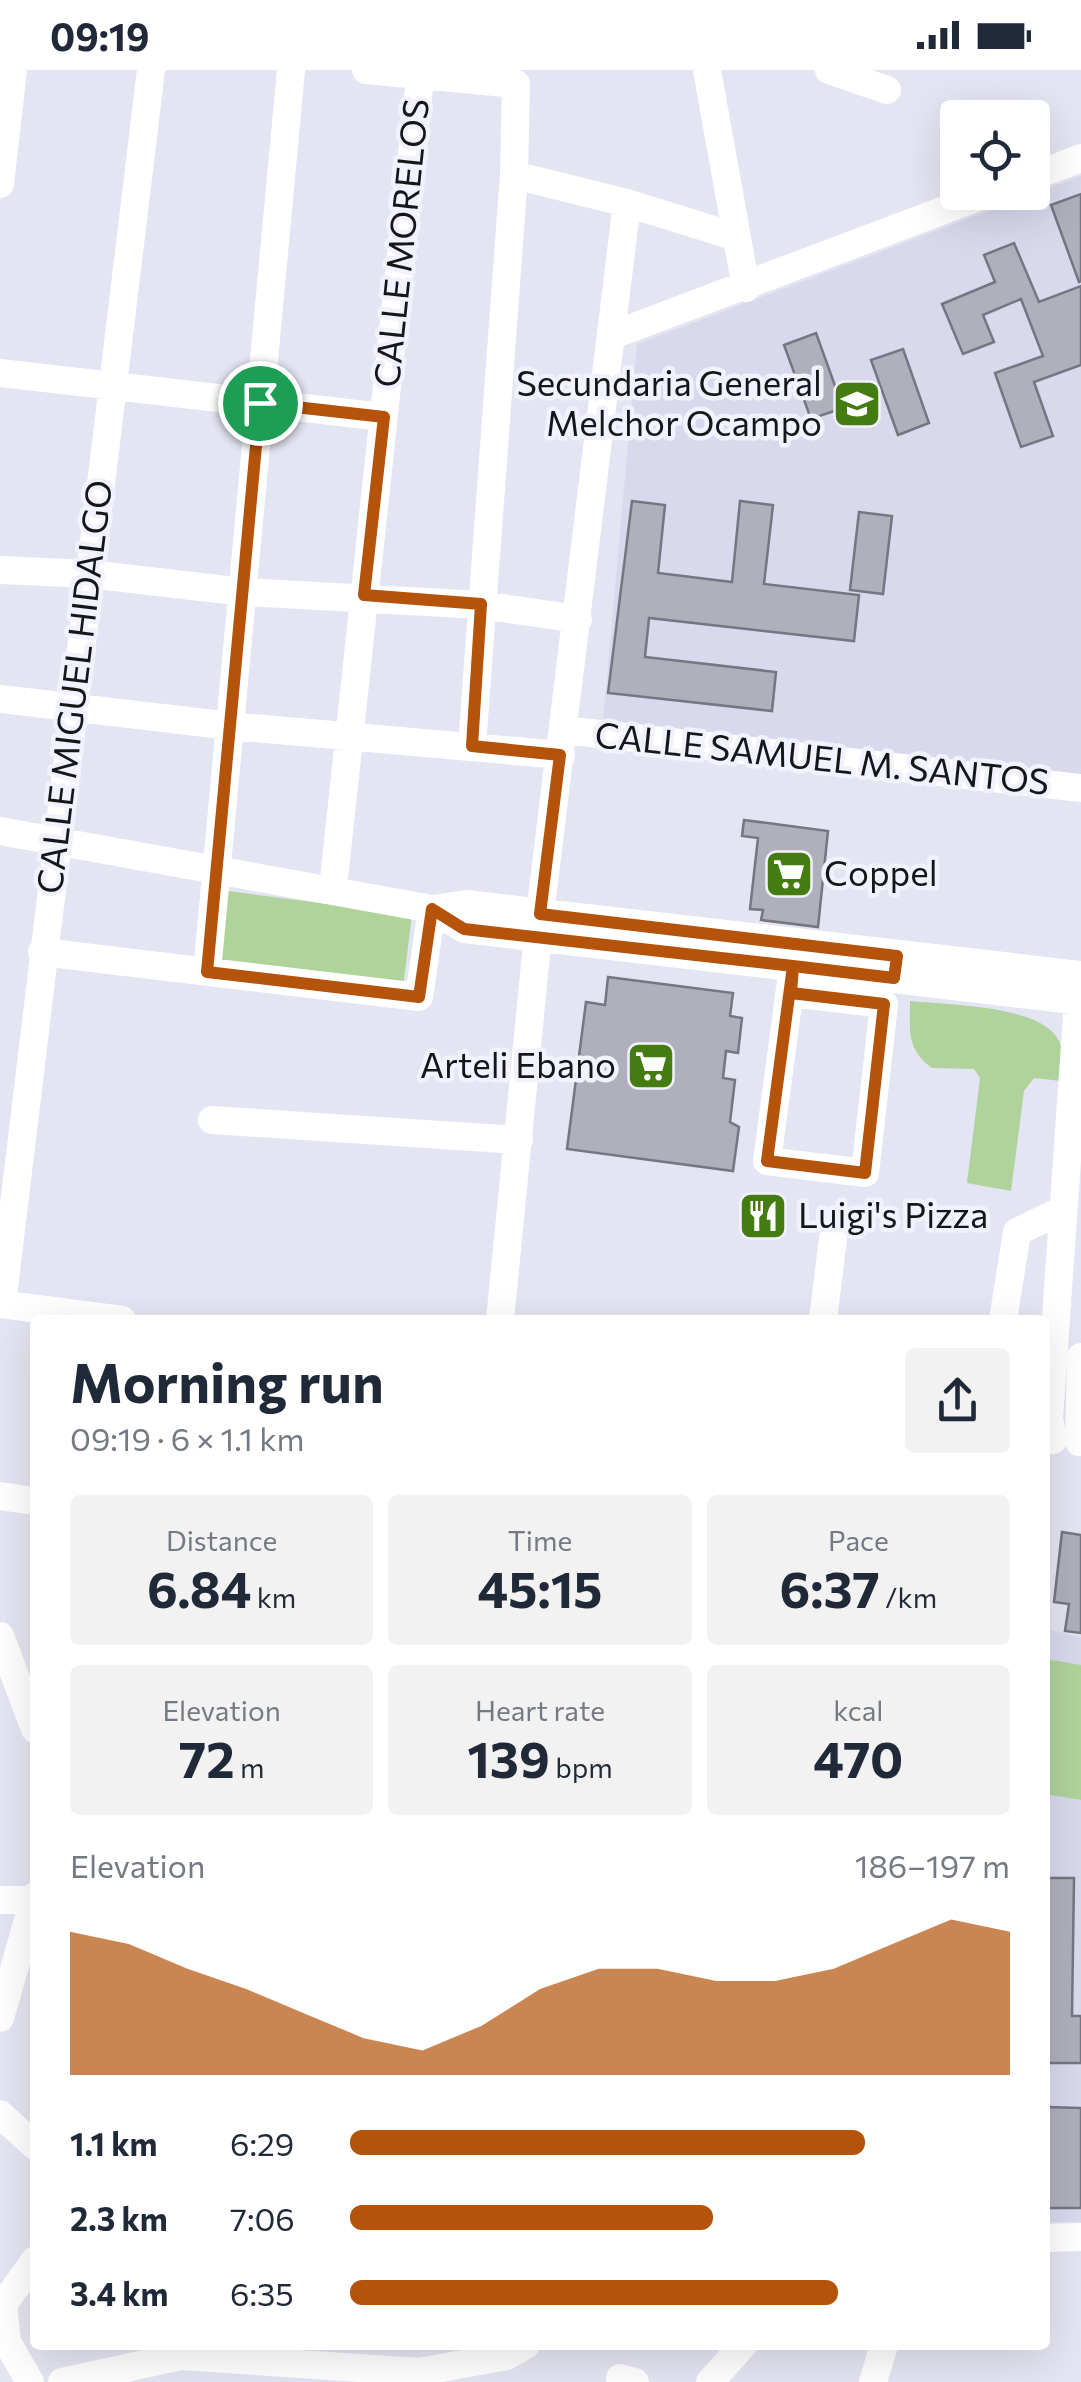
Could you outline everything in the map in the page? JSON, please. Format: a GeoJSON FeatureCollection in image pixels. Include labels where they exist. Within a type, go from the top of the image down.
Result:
{"type":"FeatureCollection","features":[{"type":"Feature","properties":{"kind":"street"},"geometry":{"type":"LineString","coordinates":[[0,184],[4,112],[13,70]]}},
{"type":"Feature","properties":{"kind":"street","name":"CALLE MIGUEL HIDALGO"},"geometry":{"type":"LineString","coordinates":[[1,1304],[151,70]]}},
{"type":"Feature","properties":{"kind":"street"},"geometry":{"type":"LineString","coordinates":[[207,972],[291,70]]}},
{"type":"Feature","properties":{"kind":"street"},"geometry":{"type":"LineString","coordinates":[[366,70],[421,72],[516,84],[514,175],[472,746]]}},
{"type":"Feature","properties":{"kind":"street"},"geometry":{"type":"LineString","coordinates":[[706,70],[733,236],[746,288]]}},
{"type":"Feature","properties":{"kind":"street"},"geometry":{"type":"LineString","coordinates":[[829,70],[886,90]]}},
{"type":"Feature","properties":{"kind":"street","name":"CALLE MORELOS"},"geometry":{"type":"LineString","coordinates":[[333,888],[421,72]]}},
{"type":"Feature","properties":{"kind":"street"},"geometry":{"type":"LineString","coordinates":[[1050,170],[1081,158]]}},
{"type":"Feature","properties":{"kind":"street"},"geometry":{"type":"LineString","coordinates":[[514,175],[627,202],[733,236]]}},
{"type":"Feature","properties":{"kind":"street"},"geometry":{"type":"LineString","coordinates":[[501,1315],[540,927],[627,202]]}},
{"type":"Feature","properties":{"kind":"street"},"geometry":{"type":"LineString","coordinates":[[613,335],[946,210]]}},
{"type":"Feature","properties":{"kind":"street"},"geometry":{"type":"LineString","coordinates":[[0,374],[384,417]]}},
{"type":"Feature","properties":{"kind":"street"},"geometry":{"type":"LineString","coordinates":[[0,570],[89,574],[244,592],[364,595],[481,604],[578,619]]}},
{"type":"Feature","properties":{"kind":"street"},"geometry":{"type":"LineString","coordinates":[[0,699],[72,705]]}},
{"type":"Feature","properties":{"kind":"street","name":"CALLE SAMUEL M. SANTOS"},"geometry":{"type":"LineString","coordinates":[[72,705],[231,726],[472,746],[562,742],[1081,788]]}},
{"type":"Feature","properties":{"kind":"street"},"geometry":{"type":"LineString","coordinates":[[0,831],[218,873],[333,888],[432,909],[467,904],[540,927],[792,980],[884,1004],[865,1173],[767,1161],[768,1130],[792,980]]}},
{"type":"Feature","properties":{"kind":"street"},"geometry":{"type":"LineString","coordinates":[[42,952],[419,997],[432,909]]}},
{"type":"Feature","properties":{"kind":"street"},"geometry":{"type":"LineString","coordinates":[[540,927],[1080,989],[1062,1210],[1064,1429]]}},
{"type":"Feature","properties":{"kind":"street"},"geometry":{"type":"LineString","coordinates":[[792,980],[895,967]]}},
{"type":"Feature","properties":{"kind":"street"},"geometry":{"type":"LineString","coordinates":[[212,1120],[519,1140]]}},
{"type":"Feature","properties":{"kind":"street"},"geometry":{"type":"LineString","coordinates":[[1004,1315],[1017,1232],[1062,1210]]}},
{"type":"Feature","properties":{"kind":"street"},"geometry":{"type":"LineString","coordinates":[[824,1315],[833,1239]]}},
{"type":"Feature","properties":{"kind":"street"},"geometry":{"type":"LineString","coordinates":[[1,1304],[84,1315]]}},
{"type":"Feature","properties":{"kind":"street"},"geometry":{"type":"LineString","coordinates":[[1064,1429],[1081,1357]]}},
{"type":"Feature","properties":{"kind":"street"},"geometry":{"type":"LineString","coordinates":[[0,1496],[30,1499]]}},
{"type":"Feature","properties":{"kind":"street"},"geometry":{"type":"LineString","coordinates":[[0,1636],[30,1716]]}},
{"type":"Feature","properties":{"kind":"street"},"geometry":{"type":"LineString","coordinates":[[0,1900],[30,1898]]}},
{"type":"Feature","properties":{"kind":"street"},"geometry":{"type":"LineString","coordinates":[[0,2018],[30,1909]]}},
{"type":"Feature","properties":{"kind":"street"},"geometry":{"type":"LineString","coordinates":[[0,2114],[30,2141]]}},
{"type":"Feature","properties":{"kind":"street"},"geometry":{"type":"LineString","coordinates":[[1050,2238],[1081,2237]]}},
{"type":"Feature","properties":{"kind":"street"},"geometry":{"type":"LineString","coordinates":[[30,2267],[3,2305],[7,2342],[30,2382]]}},
{"type":"Feature","properties":{"kind":"street"},"geometry":{"type":"LineString","coordinates":[[62,2382],[181,2356],[419,2372],[507,2356],[517,2350]]}},
{"type":"Feature","properties":{"kind":"street"},"geometry":{"type":"LineString","coordinates":[[710,2382],[739,2350]]}},
{"type":"Feature","properties":{"kind":"street"},"geometry":{"type":"LineString","coordinates":[[872,2382],[882,2350]]}},
{"type":"Feature","properties":{"kind":"shaded area"},"geometry":{"type":"Polygon","coordinates":[[[1081,176],[1081,782],[603,721],[637,344],[991,210],[1050,210],[1050,188],[1081,176]]]}},
{"type":"Feature","properties":{"kind":"shaded area"},"geometry":{"type":"Polygon","coordinates":[[[1050,1630],[1081,1637],[1081,2222],[1050,2222],[1050,1630]]]}},
{"type":"Feature","properties":{"kind":"green space"},"geometry":{"type":"Polygon","coordinates":[[[228,891],[412,915],[403,987],[219,963],[228,891]]]}},
{"type":"Feature","properties":{"kind":"green space"},"geometry":{"type":"Polygon","coordinates":[[[910,1001],[1015,1014],[1050,1029],[1059,1041],[1063,1056],[1061,1081],[1034,1078],[1024,1091],[1011,1191],[967,1183],[980,1078],[974,1069],[932,1068],[924,1061],[911,1038],[910,1001]]]}},
{"type":"Feature","properties":{"kind":"green space"},"geometry":{"type":"Polygon","coordinates":[[[1050,1660],[1081,1665],[1081,1800],[1050,1795],[1050,1660]]]}},
{"type":"Feature","properties":{"kind":"building"},"geometry":{"type":"Polygon","coordinates":[[[1081,194],[1081,281],[1079,282],[1051,205],[1081,194]]]}},
{"type":"Feature","properties":{"kind":"building"},"geometry":{"type":"Polygon","coordinates":[[[1014,243],[1039,302],[1081,286],[1081,365],[1034,382],[1053,436],[1021,447],[995,373],[1043,356],[1021,299],[983,315],[994,342],[963,354],[942,304],[995,282],[984,255],[1014,243]]]}},
{"type":"Feature","properties":{"kind":"building"},"geometry":{"type":"Polygon","coordinates":[[[816,333],[843,408],[811,419],[784,345],[816,333]]]}},
{"type":"Feature","properties":{"kind":"building"},"geometry":{"type":"Polygon","coordinates":[[[903,349],[929,423],[898,435],[871,360],[903,349]]]}},
{"type":"Feature","properties":{"kind":"building"},"geometry":{"type":"Polygon","coordinates":[[[632,501],[665,505],[658,573],[732,582],[740,501],[773,505],[764,584],[859,595],[854,641],[649,618],[645,657],[776,672],[772,711],[608,693],[632,501]]]}},
{"type":"Feature","properties":{"kind":"building"},"geometry":{"type":"Polygon","coordinates":[[[859,512],[892,516],[883,594],[850,590],[859,512]]]}},
{"type":"Feature","properties":{"kind":"building","name":"Coppel"},"geometry":{"type":"Polygon","coordinates":[[[744,820],[828,831],[818,927],[761,920],[763,910],[750,909],[758,838],[742,836],[744,820]]]}},
{"type":"Feature","properties":{"kind":"building","name":"Arteli Ebano"},"geometry":{"type":"Polygon","coordinates":[[[608,977],[733,993],[730,1016],[742,1018],[738,1053],[726,1051],[723,1078],[735,1080],[730,1122],[739,1127],[733,1171],[567,1149],[586,1002],[605,1005],[608,977]]]}},
{"type":"Feature","properties":{"kind":"building"},"geometry":{"type":"Polygon","coordinates":[[[1062,1532],[1081,1535],[1081,1633],[1065,1631],[1069,1604],[1054,1602],[1062,1532]]]}},
{"type":"Feature","properties":{"kind":"building"},"geometry":{"type":"Polygon","coordinates":[[[1050,1878],[1074,1878],[1072,2016],[1081,2016],[1081,2063],[1050,2063],[1050,1878]]]}},
{"type":"Feature","properties":{"kind":"building"},"geometry":{"type":"Polygon","coordinates":[[[1050,2107],[1081,2108],[1081,2208],[1050,2208],[1050,2107]]]}},
{"type":"Feature","properties":{"kind":"place","name":"Secundaria General Melchor Ocampo"},"geometry":{"type":"Point","coordinates":[857,404]}},
{"type":"Feature","properties":{"kind":"place","name":"Coppel"},"geometry":{"type":"Point","coordinates":[789,874]}},
{"type":"Feature","properties":{"kind":"place","name":"Arteli Ebano"},"geometry":{"type":"Point","coordinates":[651,1066]}},
{"type":"Feature","properties":{"kind":"place","name":"Luigi's Pizza"},"geometry":{"type":"Point","coordinates":[763,1216]}},
{"type":"Feature","properties":{"kind":"route"},"geometry":{"type":"LineString","coordinates":[[260,403],[207,972],[419,997],[432,909],[464,929],[793,966],[791,993],[884,1004],[865,1173],[767,1161],[768,1130],[793,966],[894,978],[897,956],[540,914],[560,755],[472,746],[481,604],[364,595],[384,417],[260,403]]}}]}
